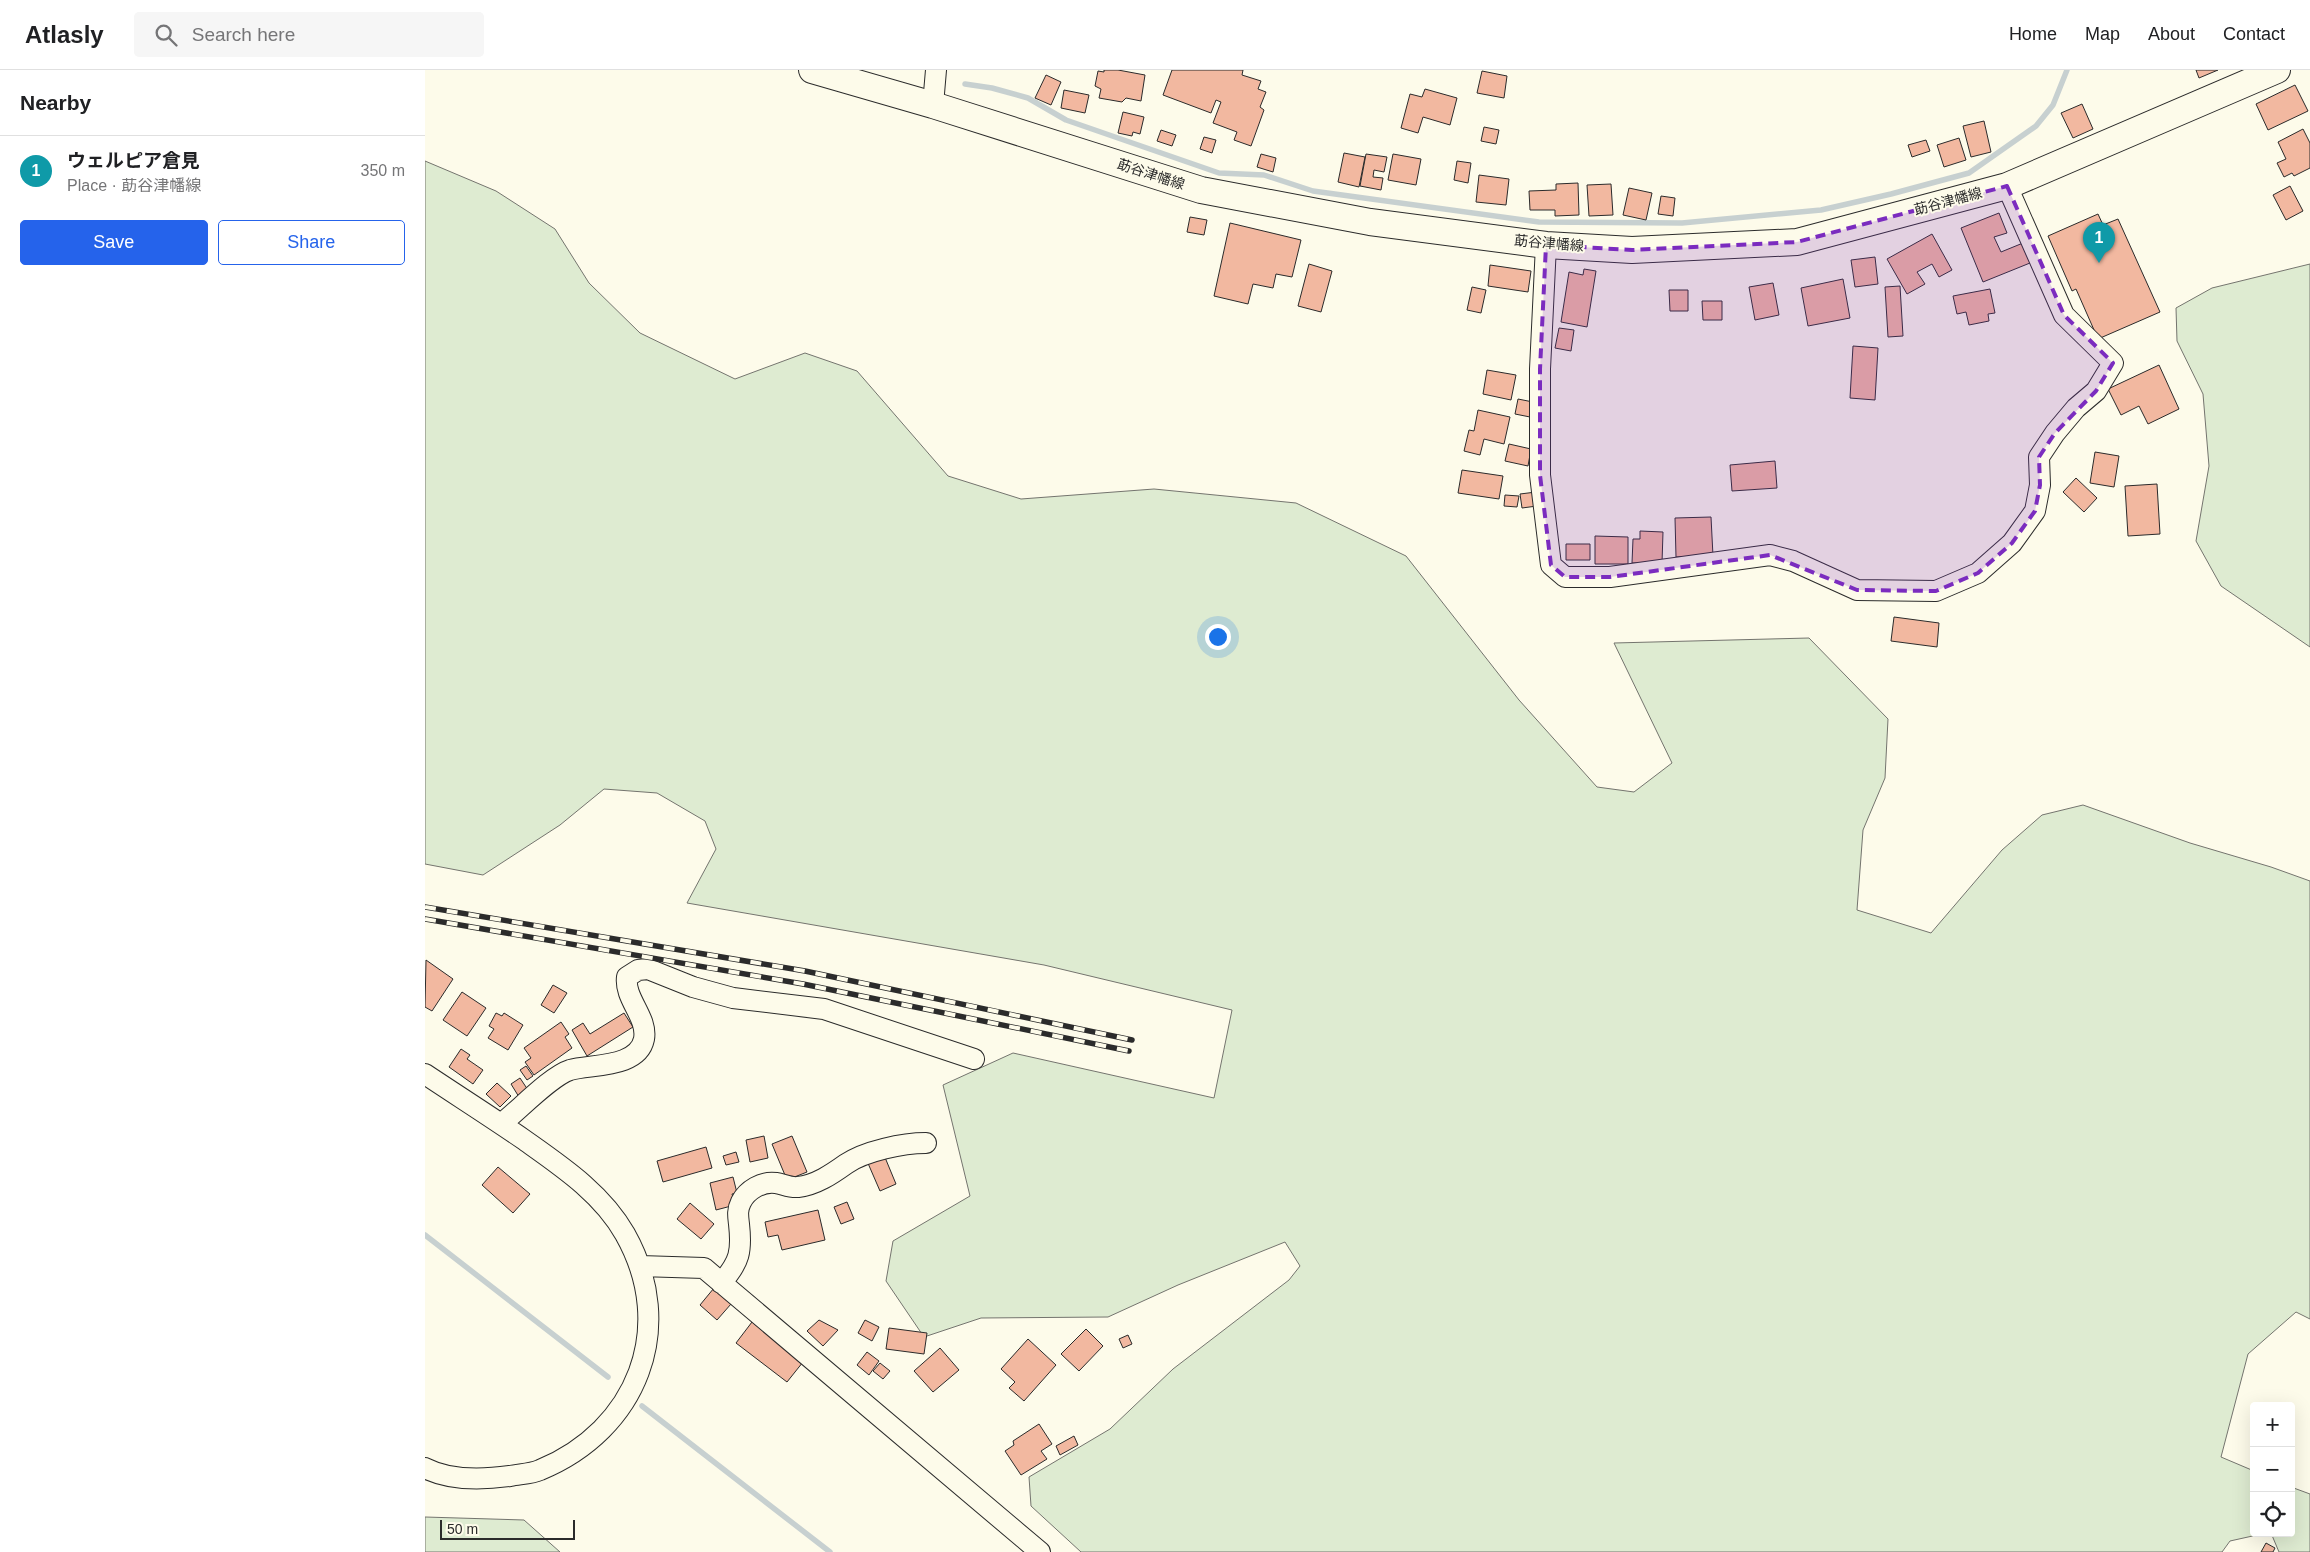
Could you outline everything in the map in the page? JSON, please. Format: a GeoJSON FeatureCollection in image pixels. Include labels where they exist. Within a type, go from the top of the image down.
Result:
{"type":"FeatureCollection","features":[{"type":"Feature","properties":{"kind":"main road","name":"莇谷津幡線"},"geometry":{"type":"LineString","coordinates":[[812,70],[933,104],[1201,190],[1370,222],[1546,244],[1632,250],[1797,242],[2007,186],[2277,70]]}},
{"type":"Feature","properties":{"kind":"street"},"geometry":{"type":"LineString","coordinates":[[933,104],[935,70]]}},
{"type":"Feature","properties":{"kind":"street"},"geometry":{"type":"LineString","coordinates":[[1546,244],[1540,369],[1540,475],[1551,565],[1565,577],[1610,577],[1770,555],[1793,561],[1857,590],[1936,591],[1978,573],[2012,543],[2035,511],[2040,485],[2039,458],[2060,427],[2076,408],[2096,392],[2113,363],[2064,315],[2007,186]]}},
{"type":"Feature","properties":{"kind":"street"},"geometry":{"type":"LineString","coordinates":[[501,1124],[554,1077],[569,1071],[625,1060],[636,1052],[643,1042],[645,1032],[625,987],[627,977],[638,970],[648,969],[693,987],[733,998],[824,1009],[974,1059]]}},
{"type":"Feature","properties":{"kind":"street"},"geometry":{"type":"LineString","coordinates":[[425,1074],[571,1173],[600,1201],[624,1233],[640,1266],[648,1303],[648,1346],[637,1381],[609,1422],[582,1448],[538,1471],[485,1480],[438,1474],[425,1468]]}},
{"type":"Feature","properties":{"kind":"street"},"geometry":{"type":"LineString","coordinates":[[721,1283],[733,1270],[739,1256],[741,1242],[737,1209],[752,1189],[763,1184],[775,1183],[798,1187],[823,1179],[853,1160],[881,1150],[904,1143],[926,1143]]}},
{"type":"Feature","properties":{"kind":"street"},"geometry":{"type":"LineString","coordinates":[[640,1266],[704,1268],[1040,1552]]}},
{"type":"Feature","properties":{"kind":"highlighted area"},"geometry":{"type":"Polygon","coordinates":[[[2007,186],[2064,315],[2113,363],[2096,391],[2055,433],[2039,457],[2040,485],[2035,511],[2012,543],[1978,573],[1936,591],[1857,590],[1770,555],[1610,577],[1565,577],[1551,565],[1540,475],[1540,369],[1546,245],[1632,250],[1797,242],[2007,186]]]}},
{"type":"Feature","properties":{"kind":"green space"},"geometry":{"type":"Polygon","coordinates":[[[425,161],[496,191],[555,229],[589,283],[640,333],[735,379],[805,353],[857,371],[948,476],[1021,499],[1154,489],[1296,503],[1406,556],[1519,700],[1597,787],[1634,792],[1672,763],[1614,643],[1809,638],[1888,719],[1885,778],[1863,830],[1857,910],[1931,933],[2002,850],[2042,815],[2083,805],[2190,843],[2271,867],[2310,881],[2310,1319],[2296,1312],[2248,1354],[2221,1457],[2250,1469],[2250,1537],[2230,1541],[2222,1552],[1081,1552],[1031,1506],[1029,1477],[1110,1429],[1173,1369],[1289,1280],[1300,1266],[1285,1242],[1178,1285],[1108,1317],[981,1318],[924,1337],[886,1281],[893,1241],[970,1196],[943,1085],[1013,1053],[1214,1098],[1232,1010],[1044,965],[687,903],[716,849],[705,821],[657,793],[604,789],[560,825],[483,875],[425,864],[425,161]]]}},
{"type":"Feature","properties":{"kind":"green space"},"geometry":{"type":"Polygon","coordinates":[[[2310,264],[2310,647],[2221,586],[2196,541],[2209,466],[2203,394],[2177,341],[2176,308],[2212,288],[2310,264]]]}},
{"type":"Feature","properties":{"kind":"green space"},"geometry":{"type":"Polygon","coordinates":[[[2295,1488],[2310,1494],[2310,1552],[2279,1552],[2273,1537],[2295,1537],[2295,1488]]]}},
{"type":"Feature","properties":{"kind":"green space"},"geometry":{"type":"Polygon","coordinates":[[[425,1517],[524,1520],[560,1552],[425,1552],[425,1517]]]}},
{"type":"Feature","properties":{"kind":"building"},"geometry":{"type":"Polygon","coordinates":[[[1104,70],[1118,70],[1145,75],[1141,101],[1126,98],[1122,102],[1099,98],[1101,89],[1095,86],[1098,71],[1104,72],[1104,70]]]}},
{"type":"Feature","properties":{"kind":"building"},"geometry":{"type":"Polygon","coordinates":[[[1172,70],[1243,70],[1242,75],[1261,81],[1258,89],[1266,92],[1260,107],[1264,110],[1251,146],[1234,140],[1237,132],[1213,123],[1221,102],[1216,100],[1211,113],[1163,95],[1172,70]]]}},
{"type":"Feature","properties":{"kind":"building"},"geometry":{"type":"Polygon","coordinates":[[[2196,70],[2218,70],[2199,78],[2196,70]]]}},
{"type":"Feature","properties":{"kind":"building"},"geometry":{"type":"Polygon","coordinates":[[[1482,71],[1507,76],[1504,98],[1477,93],[1482,71]]]}},
{"type":"Feature","properties":{"kind":"building"},"geometry":{"type":"Polygon","coordinates":[[[1046,75],[1061,82],[1051,105],[1035,98],[1046,75]]]}},
{"type":"Feature","properties":{"kind":"building"},"geometry":{"type":"Polygon","coordinates":[[[2295,85],[2308,111],[2268,130],[2256,104],[2295,85]]]}},
{"type":"Feature","properties":{"kind":"building"},"geometry":{"type":"Polygon","coordinates":[[[1425,89],[1457,98],[1450,125],[1423,117],[1418,133],[1401,128],[1410,94],[1422,97],[1425,89]]]}},
{"type":"Feature","properties":{"kind":"building"},"geometry":{"type":"Polygon","coordinates":[[[1064,90],[1089,95],[1085,113],[1061,108],[1064,90]]]}},
{"type":"Feature","properties":{"kind":"building"},"geometry":{"type":"Polygon","coordinates":[[[2082,104],[2093,129],[2073,138],[2061,113],[2082,104]]]}},
{"type":"Feature","properties":{"kind":"building"},"geometry":{"type":"Polygon","coordinates":[[[1123,112],[1144,117],[1140,134],[1133,132],[1132,136],[1118,133],[1123,112]]]}},
{"type":"Feature","properties":{"kind":"building"},"geometry":{"type":"Polygon","coordinates":[[[1984,121],[1991,152],[1971,157],[1963,126],[1984,121]]]}},
{"type":"Feature","properties":{"kind":"building"},"geometry":{"type":"Polygon","coordinates":[[[1484,127],[1499,130],[1496,144],[1481,141],[1484,127]]]}},
{"type":"Feature","properties":{"kind":"building"},"geometry":{"type":"Polygon","coordinates":[[[2303,129],[2310,143],[2310,168],[2294,176],[2292,173],[2284,177],[2277,163],[2286,159],[2278,142],[2303,129]]]}},
{"type":"Feature","properties":{"kind":"building"},"geometry":{"type":"Polygon","coordinates":[[[1161,130],[1176,135],[1172,146],[1157,141],[1161,130]]]}},
{"type":"Feature","properties":{"kind":"building"},"geometry":{"type":"Polygon","coordinates":[[[1204,137],[1216,140],[1212,153],[1200,149],[1204,137]]]}},
{"type":"Feature","properties":{"kind":"building"},"geometry":{"type":"Polygon","coordinates":[[[1959,138],[1966,160],[1944,167],[1937,145],[1959,138]]]}},
{"type":"Feature","properties":{"kind":"building"},"geometry":{"type":"Polygon","coordinates":[[[1926,140],[1930,151],[1912,157],[1908,145],[1926,140]]]}},
{"type":"Feature","properties":{"kind":"building"},"geometry":{"type":"Polygon","coordinates":[[[1344,153],[1365,157],[1359,187],[1338,182],[1344,153]]]}},
{"type":"Feature","properties":{"kind":"building"},"geometry":{"type":"Polygon","coordinates":[[[1261,154],[1276,158],[1273,172],[1257,167],[1261,154]]]}},
{"type":"Feature","properties":{"kind":"building"},"geometry":{"type":"Polygon","coordinates":[[[1366,154],[1387,157],[1384,172],[1374,170],[1373,177],[1383,178],[1381,190],[1360,186],[1366,154]]]}},
{"type":"Feature","properties":{"kind":"building"},"geometry":{"type":"Polygon","coordinates":[[[1393,154],[1421,159],[1416,185],[1388,180],[1393,154]]]}},
{"type":"Feature","properties":{"kind":"building"},"geometry":{"type":"Polygon","coordinates":[[[1457,161],[1471,163],[1468,183],[1454,180],[1457,161]]]}},
{"type":"Feature","properties":{"kind":"building"},"geometry":{"type":"Polygon","coordinates":[[[1479,175],[1509,179],[1506,205],[1476,202],[1479,175]]]}},
{"type":"Feature","properties":{"kind":"building"},"geometry":{"type":"Polygon","coordinates":[[[1578,183],[1579,215],[1555,216],[1555,210],[1530,210],[1529,191],[1556,190],[1556,184],[1578,183]]]}},
{"type":"Feature","properties":{"kind":"building"},"geometry":{"type":"Polygon","coordinates":[[[1611,184],[1613,215],[1589,216],[1587,185],[1611,184]]]}},
{"type":"Feature","properties":{"kind":"building"},"geometry":{"type":"Polygon","coordinates":[[[2290,186],[2303,211],[2286,220],[2273,195],[2290,186]]]}},
{"type":"Feature","properties":{"kind":"building"},"geometry":{"type":"Polygon","coordinates":[[[1629,188],[1652,193],[1646,220],[1623,215],[1629,188]]]}},
{"type":"Feature","properties":{"kind":"building"},"geometry":{"type":"Polygon","coordinates":[[[1661,196],[1675,198],[1673,216],[1658,214],[1661,196]]]}},
{"type":"Feature","properties":{"kind":"building"},"geometry":{"type":"Polygon","coordinates":[[[1999,213],[2007,233],[1994,237],[2001,252],[2023,243],[2030,263],[1983,282],[1961,228],[1999,213]]]}},
{"type":"Feature","properties":{"kind":"building"},"geometry":{"type":"Polygon","coordinates":[[[2098,214],[2103,225],[2118,219],[2160,312],[2098,339],[2076,289],[2072,291],[2048,236],[2098,214]]]}},
{"type":"Feature","properties":{"kind":"building"},"geometry":{"type":"Polygon","coordinates":[[[1190,217],[1207,220],[1204,235],[1187,232],[1190,217]]]}},
{"type":"Feature","properties":{"kind":"building"},"geometry":{"type":"Polygon","coordinates":[[[1230,223],[1301,240],[1292,277],[1276,274],[1273,288],[1253,284],[1248,304],[1214,296],[1230,223]]]}},
{"type":"Feature","properties":{"kind":"building"},"geometry":{"type":"Polygon","coordinates":[[[1932,234],[1952,270],[1939,277],[1932,264],[1917,272],[1925,284],[1907,294],[1887,259],[1932,234]]]}},
{"type":"Feature","properties":{"kind":"building"},"geometry":{"type":"Polygon","coordinates":[[[1875,257],[1878,284],[1855,287],[1851,260],[1875,257]]]}},
{"type":"Feature","properties":{"kind":"building"},"geometry":{"type":"Polygon","coordinates":[[[1309,264],[1332,271],[1321,312],[1298,306],[1309,264]]]}},
{"type":"Feature","properties":{"kind":"building"},"geometry":{"type":"Polygon","coordinates":[[[1490,265],[1531,271],[1528,292],[1488,286],[1490,265]]]}},
{"type":"Feature","properties":{"kind":"building"},"geometry":{"type":"Polygon","coordinates":[[[1584,269],[1596,271],[1587,327],[1561,322],[1569,272],[1583,275],[1584,269]]]}},
{"type":"Feature","properties":{"kind":"building"},"geometry":{"type":"Polygon","coordinates":[[[1843,279],[1850,318],[1808,326],[1801,288],[1843,279]]]}},
{"type":"Feature","properties":{"kind":"building"},"geometry":{"type":"Polygon","coordinates":[[[1773,283],[1779,315],[1755,320],[1749,287],[1773,283]]]}},
{"type":"Feature","properties":{"kind":"building"},"geometry":{"type":"Polygon","coordinates":[[[1900,286],[1903,336],[1888,337],[1885,287],[1900,286]]]}},
{"type":"Feature","properties":{"kind":"building"},"geometry":{"type":"Polygon","coordinates":[[[1472,287],[1486,290],[1481,313],[1467,310],[1472,287]]]}},
{"type":"Feature","properties":{"kind":"building"},"geometry":{"type":"Polygon","coordinates":[[[1990,289],[1995,313],[1988,314],[1989,321],[1969,325],[1966,312],[1957,314],[1953,296],[1990,289]]]}},
{"type":"Feature","properties":{"kind":"building"},"geometry":{"type":"Polygon","coordinates":[[[1669,290],[1688,290],[1688,311],[1670,311],[1669,290]]]}},
{"type":"Feature","properties":{"kind":"building"},"geometry":{"type":"Polygon","coordinates":[[[1702,301],[1722,301],[1722,320],[1703,320],[1702,301]]]}},
{"type":"Feature","properties":{"kind":"building"},"geometry":{"type":"Polygon","coordinates":[[[1559,328],[1574,330],[1571,351],[1555,348],[1559,328]]]}},
{"type":"Feature","properties":{"kind":"building"},"geometry":{"type":"Polygon","coordinates":[[[1853,346],[1878,348],[1875,400],[1850,398],[1853,346]]]}},
{"type":"Feature","properties":{"kind":"building"},"geometry":{"type":"Polygon","coordinates":[[[2159,365],[2179,409],[2148,424],[2139,406],[2121,415],[2108,389],[2159,365]]]}},
{"type":"Feature","properties":{"kind":"building"},"geometry":{"type":"Polygon","coordinates":[[[1487,370],[1516,375],[1511,400],[1483,394],[1487,370]]]}},
{"type":"Feature","properties":{"kind":"building"},"geometry":{"type":"Polygon","coordinates":[[[1518,399],[1533,402],[1530,417],[1515,414],[1518,399]]]}},
{"type":"Feature","properties":{"kind":"building"},"geometry":{"type":"Polygon","coordinates":[[[1478,410],[1510,417],[1504,444],[1484,439],[1480,455],[1464,451],[1469,430],[1474,431],[1478,410]]]}},
{"type":"Feature","properties":{"kind":"building"},"geometry":{"type":"Polygon","coordinates":[[[1509,444],[1531,449],[1528,466],[1505,461],[1509,444]]]}},
{"type":"Feature","properties":{"kind":"building"},"geometry":{"type":"Polygon","coordinates":[[[2095,452],[2119,456],[2114,487],[2090,483],[2095,452]]]}},
{"type":"Feature","properties":{"kind":"building"},"geometry":{"type":"Polygon","coordinates":[[[1775,461],[1777,488],[1732,491],[1730,465],[1775,461]]]}},
{"type":"Feature","properties":{"kind":"building"},"geometry":{"type":"Polygon","coordinates":[[[1462,470],[1503,476],[1499,499],[1458,493],[1462,470]]]}},
{"type":"Feature","properties":{"kind":"building"},"geometry":{"type":"Polygon","coordinates":[[[2076,478],[2097,498],[2084,512],[2063,492],[2076,478]]]}},
{"type":"Feature","properties":{"kind":"building"},"geometry":{"type":"Polygon","coordinates":[[[2157,484],[2160,534],[2128,536],[2125,486],[2157,484]]]}},
{"type":"Feature","properties":{"kind":"building"},"geometry":{"type":"Polygon","coordinates":[[[1536,492],[1537,506],[1522,508],[1520,494],[1536,492]]]}},
{"type":"Feature","properties":{"kind":"building"},"geometry":{"type":"Polygon","coordinates":[[[1505,495],[1519,496],[1517,507],[1504,506],[1505,495]]]}},
{"type":"Feature","properties":{"kind":"building"},"geometry":{"type":"Polygon","coordinates":[[[1711,517],[1713,556],[1676,557],[1675,518],[1711,517]]]}},
{"type":"Feature","properties":{"kind":"building"},"geometry":{"type":"Polygon","coordinates":[[[1640,531],[1663,532],[1662,563],[1632,563],[1633,539],[1640,539],[1640,531]]]}},
{"type":"Feature","properties":{"kind":"building"},"geometry":{"type":"Polygon","coordinates":[[[1595,536],[1628,537],[1628,564],[1595,564],[1595,536]]]}},
{"type":"Feature","properties":{"kind":"building"},"geometry":{"type":"Polygon","coordinates":[[[1566,544],[1590,544],[1590,560],[1566,560],[1566,544]]]}},
{"type":"Feature","properties":{"kind":"building"},"geometry":{"type":"Polygon","coordinates":[[[1894,617],[1939,623],[1937,647],[1891,641],[1894,617]]]}},
{"type":"Feature","properties":{"kind":"building"},"geometry":{"type":"Polygon","coordinates":[[[426,960],[453,979],[432,1011],[425,1007],[426,960]]]}},
{"type":"Feature","properties":{"kind":"building"},"geometry":{"type":"Polygon","coordinates":[[[553,985],[567,993],[554,1013],[541,1005],[553,985]]]}},
{"type":"Feature","properties":{"kind":"building"},"geometry":{"type":"Polygon","coordinates":[[[462,992],[486,1008],[467,1036],[443,1020],[462,992]]]}},
{"type":"Feature","properties":{"kind":"building"},"geometry":{"type":"Polygon","coordinates":[[[496,1013],[502,1016],[504,1013],[523,1025],[508,1050],[488,1038],[494,1029],[489,1026],[496,1013]]]}},
{"type":"Feature","properties":{"kind":"building"},"geometry":{"type":"Polygon","coordinates":[[[624,1013],[633,1027],[587,1056],[572,1030],[583,1023],[590,1034],[624,1013]]]}},
{"type":"Feature","properties":{"kind":"building"},"geometry":{"type":"Polygon","coordinates":[[[561,1022],[569,1034],[565,1037],[572,1048],[534,1075],[525,1062],[531,1058],[524,1048],[561,1022]]]}},
{"type":"Feature","properties":{"kind":"building"},"geometry":{"type":"Polygon","coordinates":[[[461,1049],[470,1055],[467,1059],[483,1070],[473,1084],[449,1067],[461,1049]]]}},
{"type":"Feature","properties":{"kind":"building"},"geometry":{"type":"Polygon","coordinates":[[[526,1066],[533,1076],[527,1080],[520,1070],[526,1066]]]}},
{"type":"Feature","properties":{"kind":"building"},"geometry":{"type":"Polygon","coordinates":[[[520,1078],[528,1090],[519,1097],[511,1084],[520,1078]]]}},
{"type":"Feature","properties":{"kind":"building"},"geometry":{"type":"Polygon","coordinates":[[[497,1083],[511,1096],[500,1107],[486,1094],[497,1083]]]}},
{"type":"Feature","properties":{"kind":"building"},"geometry":{"type":"Polygon","coordinates":[[[764,1136],[768,1158],[750,1162],[746,1140],[764,1136]]]}},
{"type":"Feature","properties":{"kind":"building"},"geometry":{"type":"Polygon","coordinates":[[[792,1136],[807,1172],[787,1180],[772,1144],[792,1136]]]}},
{"type":"Feature","properties":{"kind":"building"},"geometry":{"type":"Polygon","coordinates":[[[706,1147],[712,1168],[663,1182],[657,1161],[706,1147]]]}},
{"type":"Feature","properties":{"kind":"building"},"geometry":{"type":"Polygon","coordinates":[[[736,1152],[739,1162],[726,1165],[723,1156],[736,1152]]]}},
{"type":"Feature","properties":{"kind":"building"},"geometry":{"type":"Polygon","coordinates":[[[884,1155],[896,1184],[880,1191],[867,1161],[884,1155]]]}},
{"type":"Feature","properties":{"kind":"building"},"geometry":{"type":"Polygon","coordinates":[[[498,1167],[530,1194],[513,1213],[482,1185],[498,1167]]]}},
{"type":"Feature","properties":{"kind":"building"},"geometry":{"type":"Polygon","coordinates":[[[733,1177],[737,1193],[732,1194],[735,1205],[716,1210],[710,1183],[733,1177]]]}},
{"type":"Feature","properties":{"kind":"building"},"geometry":{"type":"Polygon","coordinates":[[[847,1202],[854,1219],[841,1224],[834,1207],[847,1202]]]}},
{"type":"Feature","properties":{"kind":"building"},"geometry":{"type":"Polygon","coordinates":[[[690,1203],[714,1224],[701,1239],[677,1219],[690,1203]]]}},
{"type":"Feature","properties":{"kind":"building"},"geometry":{"type":"Polygon","coordinates":[[[818,1210],[825,1240],[782,1250],[778,1235],[768,1237],[765,1222],[818,1210]]]}},
{"type":"Feature","properties":{"kind":"building"},"geometry":{"type":"Polygon","coordinates":[[[714,1288],[731,1304],[717,1320],[700,1305],[714,1288]]]}},
{"type":"Feature","properties":{"kind":"building"},"geometry":{"type":"Polygon","coordinates":[[[819,1320],[838,1330],[823,1346],[807,1331],[819,1320]]]}},
{"type":"Feature","properties":{"kind":"building"},"geometry":{"type":"Polygon","coordinates":[[[865,1320],[879,1327],[872,1341],[858,1333],[865,1320]]]}},
{"type":"Feature","properties":{"kind":"building"},"geometry":{"type":"Polygon","coordinates":[[[752,1322],[803,1362],[787,1382],[736,1343],[752,1322]]]}},
{"type":"Feature","properties":{"kind":"building"},"geometry":{"type":"Polygon","coordinates":[[[889,1328],[927,1333],[924,1354],[886,1349],[889,1328]]]}},
{"type":"Feature","properties":{"kind":"building"},"geometry":{"type":"Polygon","coordinates":[[[1086,1329],[1103,1346],[1079,1371],[1061,1354],[1086,1329]]]}},
{"type":"Feature","properties":{"kind":"building"},"geometry":{"type":"Polygon","coordinates":[[[1128,1335],[1132,1344],[1123,1348],[1119,1339],[1128,1335]]]}},
{"type":"Feature","properties":{"kind":"building"},"geometry":{"type":"Polygon","coordinates":[[[1028,1339],[1056,1365],[1024,1401],[1009,1388],[1015,1382],[1001,1369],[1028,1339]]]}},
{"type":"Feature","properties":{"kind":"building"},"geometry":{"type":"Polygon","coordinates":[[[940,1348],[959,1370],[933,1392],[914,1371],[940,1348]]]}},
{"type":"Feature","properties":{"kind":"building"},"geometry":{"type":"Polygon","coordinates":[[[867,1352],[879,1361],[869,1375],[857,1365],[867,1352]]]}},
{"type":"Feature","properties":{"kind":"building"},"geometry":{"type":"Polygon","coordinates":[[[880,1363],[890,1371],[883,1379],[873,1371],[880,1363]]]}},
{"type":"Feature","properties":{"kind":"building"},"geometry":{"type":"Polygon","coordinates":[[[1039,1424],[1052,1444],[1041,1451],[1047,1459],[1021,1475],[1005,1451],[1014,1445],[1013,1441],[1039,1424]]]}},
{"type":"Feature","properties":{"kind":"building"},"geometry":{"type":"Polygon","coordinates":[[[1074,1436],[1078,1445],[1060,1455],[1056,1446],[1074,1436]]]}},
{"type":"Feature","properties":{"kind":"building"},"geometry":{"type":"Polygon","coordinates":[[[2266,1543],[2275,1548],[2273,1552],[2261,1552],[2266,1543]]]}},
{"type":"Feature","properties":{"kind":"waterway"},"geometry":{"type":"LineString","coordinates":[[965,84],[992,88],[1028,98],[1066,120],[1219,173],[1264,175],[1313,191],[1539,222],[1682,223],[1821,210],[1969,173],[2036,126],[2053,105],[2067,70]]}},
{"type":"Feature","properties":{"kind":"waterway"},"geometry":{"type":"LineString","coordinates":[[425,1235],[608,1377]]}},
{"type":"Feature","properties":{"kind":"waterway"},"geometry":{"type":"LineString","coordinates":[[642,1406],[830,1552]]}},
{"type":"Feature","properties":{"kind":"railway"},"geometry":{"type":"LineString","coordinates":[[425,907],[805,971],[1132,1040]]}},
{"type":"Feature","properties":{"kind":"railway"},"geometry":{"type":"LineString","coordinates":[[425,919],[803,984],[1129,1051]]}},
{"type":"Feature","properties":{"kind":"place","name":"ウェルピア倉見"},"geometry":{"type":"Point","coordinates":[2099,263]}}]}
